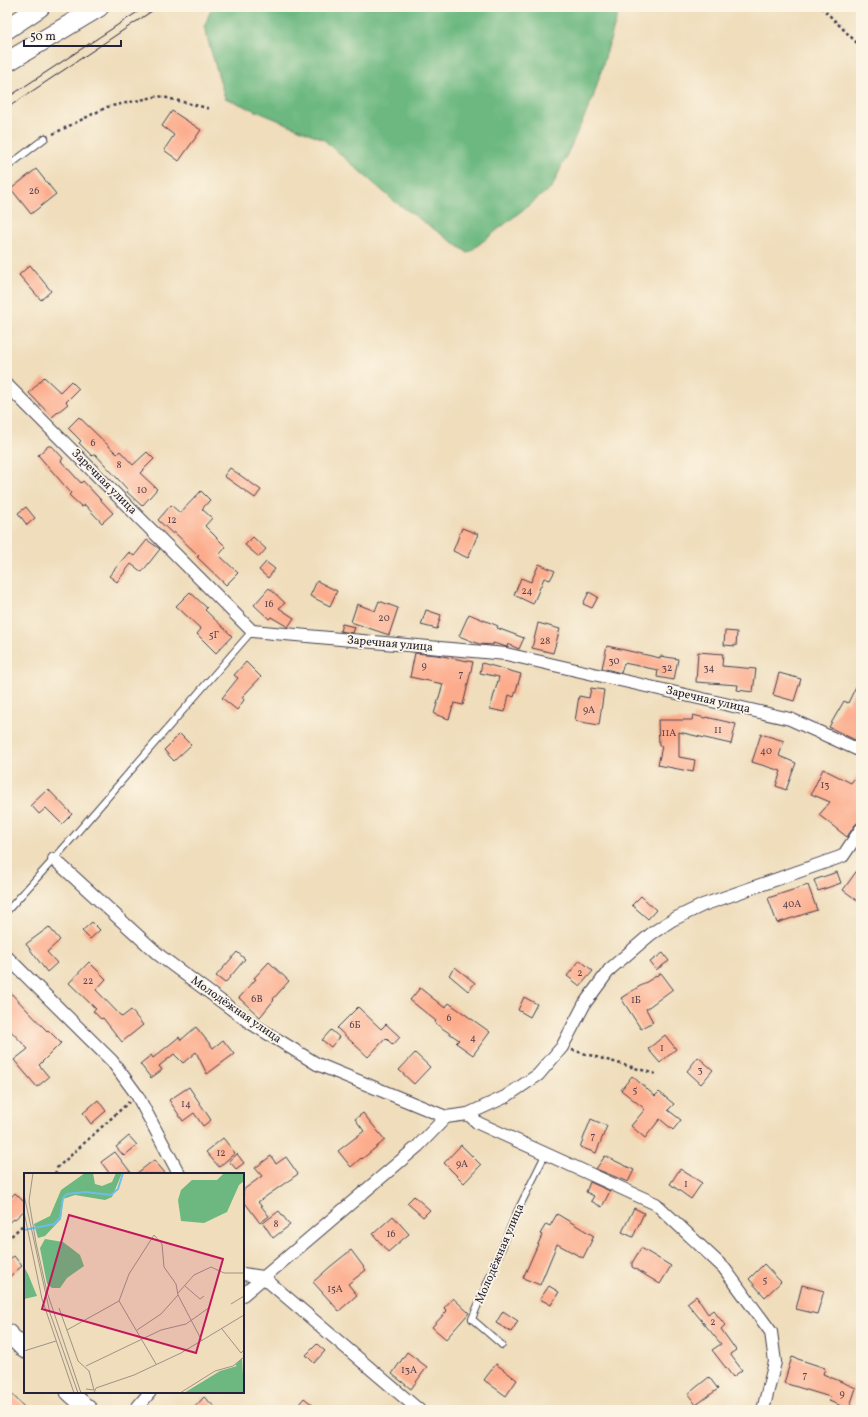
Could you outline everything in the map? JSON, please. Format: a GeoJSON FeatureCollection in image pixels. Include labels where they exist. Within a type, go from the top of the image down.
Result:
{"type":"FeatureCollection","features":[{"type":"Feature","properties":{"kind":"main road"},"geometry":{"type":"LineString","coordinates":[[7,29],[40,7]]}},
{"type":"Feature","properties":{"kind":"main road"},"geometry":{"type":"LineString","coordinates":[[7,62],[99,7]]}},
{"type":"Feature","properties":{"kind":"street","name":"Заречная улица"},"geometry":{"type":"LineString","coordinates":[[7,385],[252,630],[506,654],[790,719],[861,751]]}},
{"type":"Feature","properties":{"kind":"street"},"geometry":{"type":"LineString","coordinates":[[244,1294],[418,1146],[446,1117],[468,1114],[505,1097],[538,1075],[562,1047],[585,1003],[610,969],[651,934],[672,920],[703,905],[843,856],[861,829]]}},
{"type":"Feature","properties":{"kind":"street","name":"Молодёжная улица"},"geometry":{"type":"LineString","coordinates":[[54,859],[159,955],[249,1022],[317,1064],[446,1117]]}},
{"type":"Feature","properties":{"kind":"street"},"geometry":{"type":"LineString","coordinates":[[7,957],[112,1061],[137,1095],[178,1173]]}},
{"type":"Feature","properties":{"kind":"street"},"geometry":{"type":"LineString","coordinates":[[468,1114],[478,1123],[656,1204],[724,1268],[771,1332],[775,1362],[763,1410]]}},
{"type":"Feature","properties":{"kind":"street"},"geometry":{"type":"LineString","coordinates":[[244,1274],[263,1277],[419,1410]]}},
{"type":"Feature","properties":{"kind":"street"},"geometry":{"type":"LineString","coordinates":[[7,1332],[24,1349]]}},
{"type":"Feature","properties":{"kind":"street"},"geometry":{"type":"LineString","coordinates":[[70,1393],[89,1410]]}},
{"type":"Feature","properties":{"kind":"street"},"geometry":{"type":"LineString","coordinates":[[135,1410],[149,1393]]}},
{"type":"Feature","properties":{"kind":"lane"},"geometry":{"type":"LineString","coordinates":[[7,167],[45,138]]}},
{"type":"Feature","properties":{"kind":"lane"},"geometry":{"type":"LineString","coordinates":[[7,911],[54,859],[252,630]]}},
{"type":"Feature","properties":{"kind":"lane","name":"Молодёжная улица"},"geometry":{"type":"LineString","coordinates":[[502,1345],[472,1319],[516,1214],[546,1153]]}},
{"type":"Feature","properties":{"kind":"path"},"geometry":{"type":"LineString","coordinates":[[821,7],[861,47]]}},
{"type":"Feature","properties":{"kind":"path"},"geometry":{"type":"LineString","coordinates":[[45,138],[107,107],[159,96],[211,109]]}},
{"type":"Feature","properties":{"kind":"path"},"geometry":{"type":"LineString","coordinates":[[562,1047],[656,1074]]}},
{"type":"Feature","properties":{"kind":"path"},"geometry":{"type":"LineString","coordinates":[[55,1173],[56,1168],[137,1095]]}},
{"type":"Feature","properties":{"kind":"path"},"geometry":{"type":"LineString","coordinates":[[7,1240],[24,1225]]}},
{"type":"Feature","properties":{"kind":"green space"},"geometry":{"type":"Polygon","coordinates":[[[212,7],[618,7],[619,10],[593,98],[552,187],[468,253],[394,201],[323,139],[225,98],[204,27],[212,7]]]}},
{"type":"Feature","properties":{"kind":"building"},"geometry":{"type":"Polygon","coordinates":[[[172,111],[201,130],[179,161],[164,150],[174,135],[162,126],[172,111]]]}},
{"type":"Feature","properties":{"kind":"building"},"geometry":{"type":"Polygon","coordinates":[[[36,169],[56,194],[31,214],[11,189],[36,169]]]}},
{"type":"Feature","properties":{"kind":"building"},"geometry":{"type":"Polygon","coordinates":[[[30,265],[51,291],[41,300],[19,275],[30,265]]]}},
{"type":"Feature","properties":{"kind":"building"},"geometry":{"type":"Polygon","coordinates":[[[44,377],[60,392],[71,381],[79,389],[66,402],[68,404],[52,417],[29,393],[44,377]]]}},
{"type":"Feature","properties":{"kind":"building"},"geometry":{"type":"Polygon","coordinates":[[[79,417],[117,454],[120,451],[133,465],[147,452],[154,459],[140,473],[157,489],[142,506],[127,492],[128,490],[95,454],[92,456],[79,443],[81,441],[68,428],[79,417]]]}},
{"type":"Feature","properties":{"kind":"building"},"geometry":{"type":"Polygon","coordinates":[[[48,446],[52,446],[63,458],[61,461],[81,483],[83,481],[113,513],[102,523],[85,505],[82,507],[69,495],[71,493],[38,455],[48,446]]]}},
{"type":"Feature","properties":{"kind":"building"},"geometry":{"type":"Polygon","coordinates":[[[230,468],[261,490],[255,498],[224,476],[230,468]]]}},
{"type":"Feature","properties":{"kind":"building"},"geometry":{"type":"Polygon","coordinates":[[[201,491],[210,500],[202,509],[212,518],[205,526],[226,547],[219,555],[238,573],[226,585],[174,532],[173,534],[158,520],[171,505],[180,513],[201,491]]]}},
{"type":"Feature","properties":{"kind":"building"},"geometry":{"type":"Polygon","coordinates":[[[26,507],[35,518],[27,525],[18,513],[26,507]]]}},
{"type":"Feature","properties":{"kind":"building"},"geometry":{"type":"Polygon","coordinates":[[[462,528],[478,534],[468,558],[453,551],[462,528]]]}},
{"type":"Feature","properties":{"kind":"building"},"geometry":{"type":"Polygon","coordinates":[[[253,537],[266,549],[259,557],[245,545],[253,537]]]}},
{"type":"Feature","properties":{"kind":"building"},"geometry":{"type":"Polygon","coordinates":[[[147,540],[160,549],[142,572],[131,564],[117,582],[109,576],[129,552],[134,556],[147,540]]]}},
{"type":"Feature","properties":{"kind":"building"},"geometry":{"type":"Polygon","coordinates":[[[266,562],[275,569],[268,578],[259,570],[266,562]]]}},
{"type":"Feature","properties":{"kind":"building"},"geometry":{"type":"Polygon","coordinates":[[[539,564],[555,571],[550,580],[544,578],[533,604],[514,595],[521,578],[531,582],[539,564]]]}},
{"type":"Feature","properties":{"kind":"building"},"geometry":{"type":"Polygon","coordinates":[[[317,581],[337,591],[330,606],[310,596],[317,581]]]}},
{"type":"Feature","properties":{"kind":"building"},"geometry":{"type":"Polygon","coordinates":[[[269,588],[285,603],[279,608],[294,618],[288,627],[271,617],[269,619],[254,605],[269,588]]]}},
{"type":"Feature","properties":{"kind":"building"},"geometry":{"type":"Polygon","coordinates":[[[190,592],[207,608],[205,610],[232,636],[216,653],[197,634],[201,629],[176,606],[190,592]]]}},
{"type":"Feature","properties":{"kind":"building"},"geometry":{"type":"Polygon","coordinates":[[[589,592],[598,597],[592,608],[583,604],[589,592]]]}},
{"type":"Feature","properties":{"kind":"building"},"geometry":{"type":"Polygon","coordinates":[[[379,601],[398,608],[389,635],[351,622],[357,604],[375,611],[379,601]]]}},
{"type":"Feature","properties":{"kind":"building"},"geometry":{"type":"Polygon","coordinates":[[[426,610],[441,615],[437,629],[421,625],[426,610]]]}},
{"type":"Feature","properties":{"kind":"building"},"geometry":{"type":"Polygon","coordinates":[[[469,614],[498,626],[497,628],[524,638],[519,649],[508,644],[507,647],[493,643],[493,645],[479,644],[459,636],[469,614]]]}},
{"type":"Feature","properties":{"kind":"building"},"geometry":{"type":"Polygon","coordinates":[[[538,623],[560,629],[553,653],[532,648],[538,623]]]}},
{"type":"Feature","properties":{"kind":"building"},"geometry":{"type":"Polygon","coordinates":[[[342,624],[355,627],[353,633],[340,631],[342,624]]]}},
{"type":"Feature","properties":{"kind":"building"},"geometry":{"type":"Polygon","coordinates":[[[725,631],[737,632],[736,646],[724,645],[725,631]]]}},
{"type":"Feature","properties":{"kind":"building"},"geometry":{"type":"Polygon","coordinates":[[[607,646],[660,658],[660,656],[678,659],[674,680],[657,677],[658,670],[624,663],[621,673],[602,668],[607,646]]]}},
{"type":"Feature","properties":{"kind":"building"},"geometry":{"type":"Polygon","coordinates":[[[698,652],[723,654],[722,666],[756,669],[753,692],[737,690],[738,685],[696,682],[698,652]]]}},
{"type":"Feature","properties":{"kind":"building"},"geometry":{"type":"Polygon","coordinates":[[[415,653],[437,655],[473,662],[463,705],[454,703],[449,719],[434,714],[443,684],[410,677],[415,653]]]}},
{"type":"Feature","properties":{"kind":"building"},"geometry":{"type":"Polygon","coordinates":[[[246,662],[261,677],[242,697],[244,700],[237,710],[222,698],[238,678],[234,675],[246,662]]]}},
{"type":"Feature","properties":{"kind":"building"},"geometry":{"type":"Polygon","coordinates":[[[482,663],[521,674],[514,697],[509,695],[505,712],[490,709],[499,677],[480,673],[482,663]]]}},
{"type":"Feature","properties":{"kind":"building"},"geometry":{"type":"Polygon","coordinates":[[[779,673],[801,679],[794,701],[773,695],[779,673]]]}},
{"type":"Feature","properties":{"kind":"building"},"geometry":{"type":"Polygon","coordinates":[[[861,676],[861,743],[829,727],[844,701],[848,703],[861,676]]]}},
{"type":"Feature","properties":{"kind":"building"},"geometry":{"type":"Polygon","coordinates":[[[591,688],[604,690],[599,725],[575,721],[579,696],[589,698],[591,688]]]}},
{"type":"Feature","properties":{"kind":"building"},"geometry":{"type":"Polygon","coordinates":[[[693,715],[736,724],[731,744],[679,732],[679,757],[695,760],[693,772],[658,765],[662,746],[659,746],[658,720],[692,720],[693,715]]]}},
{"type":"Feature","properties":{"kind":"building"},"geometry":{"type":"Polygon","coordinates":[[[180,734],[191,745],[174,761],[164,750],[180,734]]]}},
{"type":"Feature","properties":{"kind":"building"},"geometry":{"type":"Polygon","coordinates":[[[761,734],[784,741],[779,756],[796,763],[786,790],[776,786],[781,771],[752,762],[761,734]]]}},
{"type":"Feature","properties":{"kind":"building"},"geometry":{"type":"Polygon","coordinates":[[[823,769],[851,783],[861,770],[861,820],[855,825],[847,837],[819,815],[830,802],[811,794],[823,769]]]}},
{"type":"Feature","properties":{"kind":"building"},"geometry":{"type":"Polygon","coordinates":[[[48,789],[72,814],[62,824],[46,808],[39,814],[31,805],[48,789]]]}},
{"type":"Feature","properties":{"kind":"building"},"geometry":{"type":"Polygon","coordinates":[[[861,865],[861,903],[843,890],[861,865]]]}},
{"type":"Feature","properties":{"kind":"building"},"geometry":{"type":"Polygon","coordinates":[[[837,872],[841,883],[818,891],[814,880],[837,872]]]}},
{"type":"Feature","properties":{"kind":"building"},"geometry":{"type":"Polygon","coordinates":[[[808,885],[817,910],[777,923],[768,898],[808,885]]]}},
{"type":"Feature","properties":{"kind":"building"},"geometry":{"type":"Polygon","coordinates":[[[641,896],[656,910],[648,919],[632,905],[641,896]]]}},
{"type":"Feature","properties":{"kind":"building"},"geometry":{"type":"Polygon","coordinates":[[[92,922],[100,930],[90,939],[82,931],[92,922]]]}},
{"type":"Feature","properties":{"kind":"building"},"geometry":{"type":"Polygon","coordinates":[[[49,927],[60,940],[47,952],[57,963],[47,972],[26,944],[49,927]]]}},
{"type":"Feature","properties":{"kind":"building"},"geometry":{"type":"Polygon","coordinates":[[[237,952],[245,959],[225,983],[216,976],[237,952]]]}},
{"type":"Feature","properties":{"kind":"building"},"geometry":{"type":"Polygon","coordinates":[[[663,953],[669,961],[656,970],[650,962],[663,953]]]}},
{"type":"Feature","properties":{"kind":"building"},"geometry":{"type":"Polygon","coordinates":[[[580,960],[593,971],[580,986],[567,976],[580,960]]]}},
{"type":"Feature","properties":{"kind":"building"},"geometry":{"type":"Polygon","coordinates":[[[89,962],[106,979],[96,990],[122,1017],[131,1010],[143,1025],[122,1042],[103,1018],[101,1019],[93,1011],[96,1009],[69,983],[89,962]]]}},
{"type":"Feature","properties":{"kind":"building"},"geometry":{"type":"Polygon","coordinates":[[[269,962],[289,981],[260,1017],[239,998],[256,979],[254,978],[269,962]]]}},
{"type":"Feature","properties":{"kind":"building"},"geometry":{"type":"Polygon","coordinates":[[[455,967],[475,983],[468,991],[449,975],[455,967]]]}},
{"type":"Feature","properties":{"kind":"building"},"geometry":{"type":"Polygon","coordinates":[[[661,973],[673,989],[646,1009],[653,1022],[641,1029],[621,998],[661,973]]]}},
{"type":"Feature","properties":{"kind":"building"},"geometry":{"type":"Polygon","coordinates":[[[420,988],[445,1008],[449,1003],[490,1032],[473,1055],[456,1043],[459,1040],[435,1023],[436,1021],[410,1000],[420,988]]]}},
{"type":"Feature","properties":{"kind":"building"},"geometry":{"type":"Polygon","coordinates":[[[7,989],[47,1031],[48,1030],[61,1043],[39,1065],[49,1077],[37,1087],[14,1060],[28,1049],[7,1027],[7,989]]]}},
{"type":"Feature","properties":{"kind":"building"},"geometry":{"type":"Polygon","coordinates":[[[524,997],[537,1004],[530,1017],[518,1010],[524,997]]]}},
{"type":"Feature","properties":{"kind":"building"},"geometry":{"type":"Polygon","coordinates":[[[358,1007],[381,1029],[386,1024],[400,1037],[393,1045],[386,1038],[368,1057],[337,1028],[358,1007]]]}},
{"type":"Feature","properties":{"kind":"building"},"geometry":{"type":"Polygon","coordinates":[[[196,1027],[213,1048],[223,1040],[234,1054],[207,1074],[196,1052],[183,1063],[174,1054],[159,1066],[162,1070],[151,1078],[140,1064],[151,1055],[153,1058],[179,1037],[181,1040],[196,1027]]]}},
{"type":"Feature","properties":{"kind":"building"},"geometry":{"type":"Polygon","coordinates":[[[331,1030],[339,1037],[331,1047],[322,1040],[331,1030]]]}},
{"type":"Feature","properties":{"kind":"building"},"geometry":{"type":"Polygon","coordinates":[[[665,1035],[676,1049],[660,1063],[648,1049],[665,1035]]]}},
{"type":"Feature","properties":{"kind":"building"},"geometry":{"type":"Polygon","coordinates":[[[415,1053],[430,1067],[414,1084],[399,1070],[415,1053]]]}},
{"type":"Feature","properties":{"kind":"building"},"geometry":{"type":"Polygon","coordinates":[[[698,1057],[713,1070],[701,1084],[687,1071],[698,1057]]]}},
{"type":"Feature","properties":{"kind":"building"},"geometry":{"type":"Polygon","coordinates":[[[632,1076],[655,1096],[659,1092],[674,1104],[668,1110],[681,1120],[673,1130],[660,1119],[645,1138],[631,1126],[645,1109],[621,1090],[632,1076]]]}},
{"type":"Feature","properties":{"kind":"building"},"geometry":{"type":"Polygon","coordinates":[[[189,1087],[211,1120],[203,1126],[194,1113],[183,1121],[169,1100],[189,1087]]]}},
{"type":"Feature","properties":{"kind":"building"},"geometry":{"type":"Polygon","coordinates":[[[98,1100],[106,1111],[91,1124],[83,1113],[98,1100]]]}},
{"type":"Feature","properties":{"kind":"building"},"geometry":{"type":"Polygon","coordinates":[[[363,1113],[385,1140],[351,1167],[338,1151],[364,1131],[355,1119],[363,1113]]]}},
{"type":"Feature","properties":{"kind":"building"},"geometry":{"type":"Polygon","coordinates":[[[591,1119],[607,1126],[596,1153],[580,1147],[591,1119]]]}},
{"type":"Feature","properties":{"kind":"building"},"geometry":{"type":"Polygon","coordinates":[[[129,1136],[137,1145],[124,1156],[116,1147],[129,1136]]]}},
{"type":"Feature","properties":{"kind":"building"},"geometry":{"type":"Polygon","coordinates":[[[223,1138],[235,1153],[219,1167],[206,1152],[223,1138]]]}},
{"type":"Feature","properties":{"kind":"building"},"geometry":{"type":"Polygon","coordinates":[[[461,1145],[481,1165],[464,1183],[444,1163],[461,1145]]]}},
{"type":"Feature","properties":{"kind":"building"},"geometry":{"type":"Polygon","coordinates":[[[115,1152],[131,1173],[109,1173],[101,1162],[115,1152]]]}},
{"type":"Feature","properties":{"kind":"building"},"geometry":{"type":"Polygon","coordinates":[[[237,1154],[244,1163],[236,1169],[229,1161],[237,1154]]]}},
{"type":"Feature","properties":{"kind":"building"},"geometry":{"type":"Polygon","coordinates":[[[271,1156],[276,1164],[286,1157],[298,1174],[258,1202],[269,1216],[260,1223],[244,1201],[244,1189],[262,1176],[255,1168],[271,1156]]]}},
{"type":"Feature","properties":{"kind":"building"},"geometry":{"type":"Polygon","coordinates":[[[605,1156],[634,1170],[628,1182],[596,1169],[605,1156]]]}},
{"type":"Feature","properties":{"kind":"building"},"geometry":{"type":"Polygon","coordinates":[[[154,1160],[165,1173],[137,1173],[154,1160]]]}},
{"type":"Feature","properties":{"kind":"building"},"geometry":{"type":"Polygon","coordinates":[[[680,1169],[702,1183],[691,1199],[670,1184],[680,1169]]]}},
{"type":"Feature","properties":{"kind":"building"},"geometry":{"type":"Polygon","coordinates":[[[590,1182],[610,1191],[602,1207],[591,1201],[594,1196],[586,1192],[590,1182]]]}},
{"type":"Feature","properties":{"kind":"building"},"geometry":{"type":"Polygon","coordinates":[[[15,1193],[24,1202],[24,1211],[7,1224],[7,1201],[15,1193]]]}},
{"type":"Feature","properties":{"kind":"building"},"geometry":{"type":"Polygon","coordinates":[[[414,1196],[430,1210],[423,1217],[407,1203],[414,1196]]]}},
{"type":"Feature","properties":{"kind":"building"},"geometry":{"type":"Polygon","coordinates":[[[634,1208],[644,1213],[633,1237],[622,1232],[634,1208]]]}},
{"type":"Feature","properties":{"kind":"building"},"geometry":{"type":"Polygon","coordinates":[[[279,1211],[290,1225],[273,1238],[263,1223],[279,1211]]]}},
{"type":"Feature","properties":{"kind":"building"},"geometry":{"type":"Polygon","coordinates":[[[557,1214],[594,1236],[583,1258],[557,1244],[540,1285],[523,1278],[542,1235],[540,1234],[546,1224],[550,1226],[557,1214]]]}},
{"type":"Feature","properties":{"kind":"building"},"geometry":{"type":"Polygon","coordinates":[[[393,1216],[409,1234],[388,1252],[373,1234],[393,1216]]]}},
{"type":"Feature","properties":{"kind":"building"},"geometry":{"type":"Polygon","coordinates":[[[641,1248],[671,1266],[660,1284],[632,1267],[632,1263],[641,1248]]]}},
{"type":"Feature","properties":{"kind":"building"},"geometry":{"type":"Polygon","coordinates":[[[351,1250],[366,1270],[348,1284],[357,1295],[339,1311],[313,1282],[351,1250]]]}},
{"type":"Feature","properties":{"kind":"building"},"geometry":{"type":"Polygon","coordinates":[[[14,1256],[22,1266],[7,1279],[7,1261],[14,1256]]]}},
{"type":"Feature","properties":{"kind":"building"},"geometry":{"type":"Polygon","coordinates":[[[764,1264],[781,1282],[765,1297],[749,1279],[764,1264]]]}},
{"type":"Feature","properties":{"kind":"building"},"geometry":{"type":"Polygon","coordinates":[[[802,1285],[824,1291],[817,1314],[796,1309],[802,1285]]]}},
{"type":"Feature","properties":{"kind":"building"},"geometry":{"type":"Polygon","coordinates":[[[549,1286],[559,1292],[551,1305],[540,1299],[549,1286]]]}},
{"type":"Feature","properties":{"kind":"building"},"geometry":{"type":"Polygon","coordinates":[[[696,1296],[708,1314],[713,1310],[725,1325],[721,1329],[736,1350],[730,1354],[742,1370],[733,1377],[712,1350],[721,1344],[687,1303],[696,1296]]]}},
{"type":"Feature","properties":{"kind":"building"},"geometry":{"type":"Polygon","coordinates":[[[453,1298],[469,1313],[446,1339],[432,1327],[447,1311],[444,1308],[453,1298]]]}},
{"type":"Feature","properties":{"kind":"building"},"geometry":{"type":"Polygon","coordinates":[[[503,1311],[518,1321],[511,1332],[496,1323],[503,1311]]]}},
{"type":"Feature","properties":{"kind":"building"},"geometry":{"type":"Polygon","coordinates":[[[317,1344],[325,1351],[314,1363],[306,1355],[317,1344]]]}},
{"type":"Feature","properties":{"kind":"building"},"geometry":{"type":"Polygon","coordinates":[[[407,1352],[427,1367],[411,1389],[392,1374],[407,1352]]]}},
{"type":"Feature","properties":{"kind":"building"},"geometry":{"type":"Polygon","coordinates":[[[792,1357],[825,1368],[823,1374],[856,1388],[849,1409],[829,1401],[830,1397],[784,1383],[792,1357]]]}},
{"type":"Feature","properties":{"kind":"building"},"geometry":{"type":"Polygon","coordinates":[[[496,1364],[517,1380],[506,1396],[484,1380],[496,1364]]]}},
{"type":"Feature","properties":{"kind":"building"},"geometry":{"type":"Polygon","coordinates":[[[709,1377],[718,1389],[696,1405],[688,1394],[709,1377]]]}},
{"type":"Feature","properties":{"kind":"building"},"geometry":{"type":"Polygon","coordinates":[[[7,1389],[27,1410],[7,1410],[7,1389]]]}},
{"type":"Feature","properties":{"kind":"building"},"geometry":{"type":"Polygon","coordinates":[[[204,1397],[218,1410],[192,1410],[204,1397]]]}},
{"type":"Feature","properties":{"kind":"building"},"geometry":{"type":"Polygon","coordinates":[[[304,1398],[319,1410],[294,1410],[304,1398]]]}},
{"type":"Feature","properties":{"kind":"tram line"},"geometry":{"type":"LineString","coordinates":[[7,98],[145,7]]}},
{"type":"Feature","properties":{"kind":"tram line"},"geometry":{"type":"LineString","coordinates":[[7,108],[158,7]]}}]}
